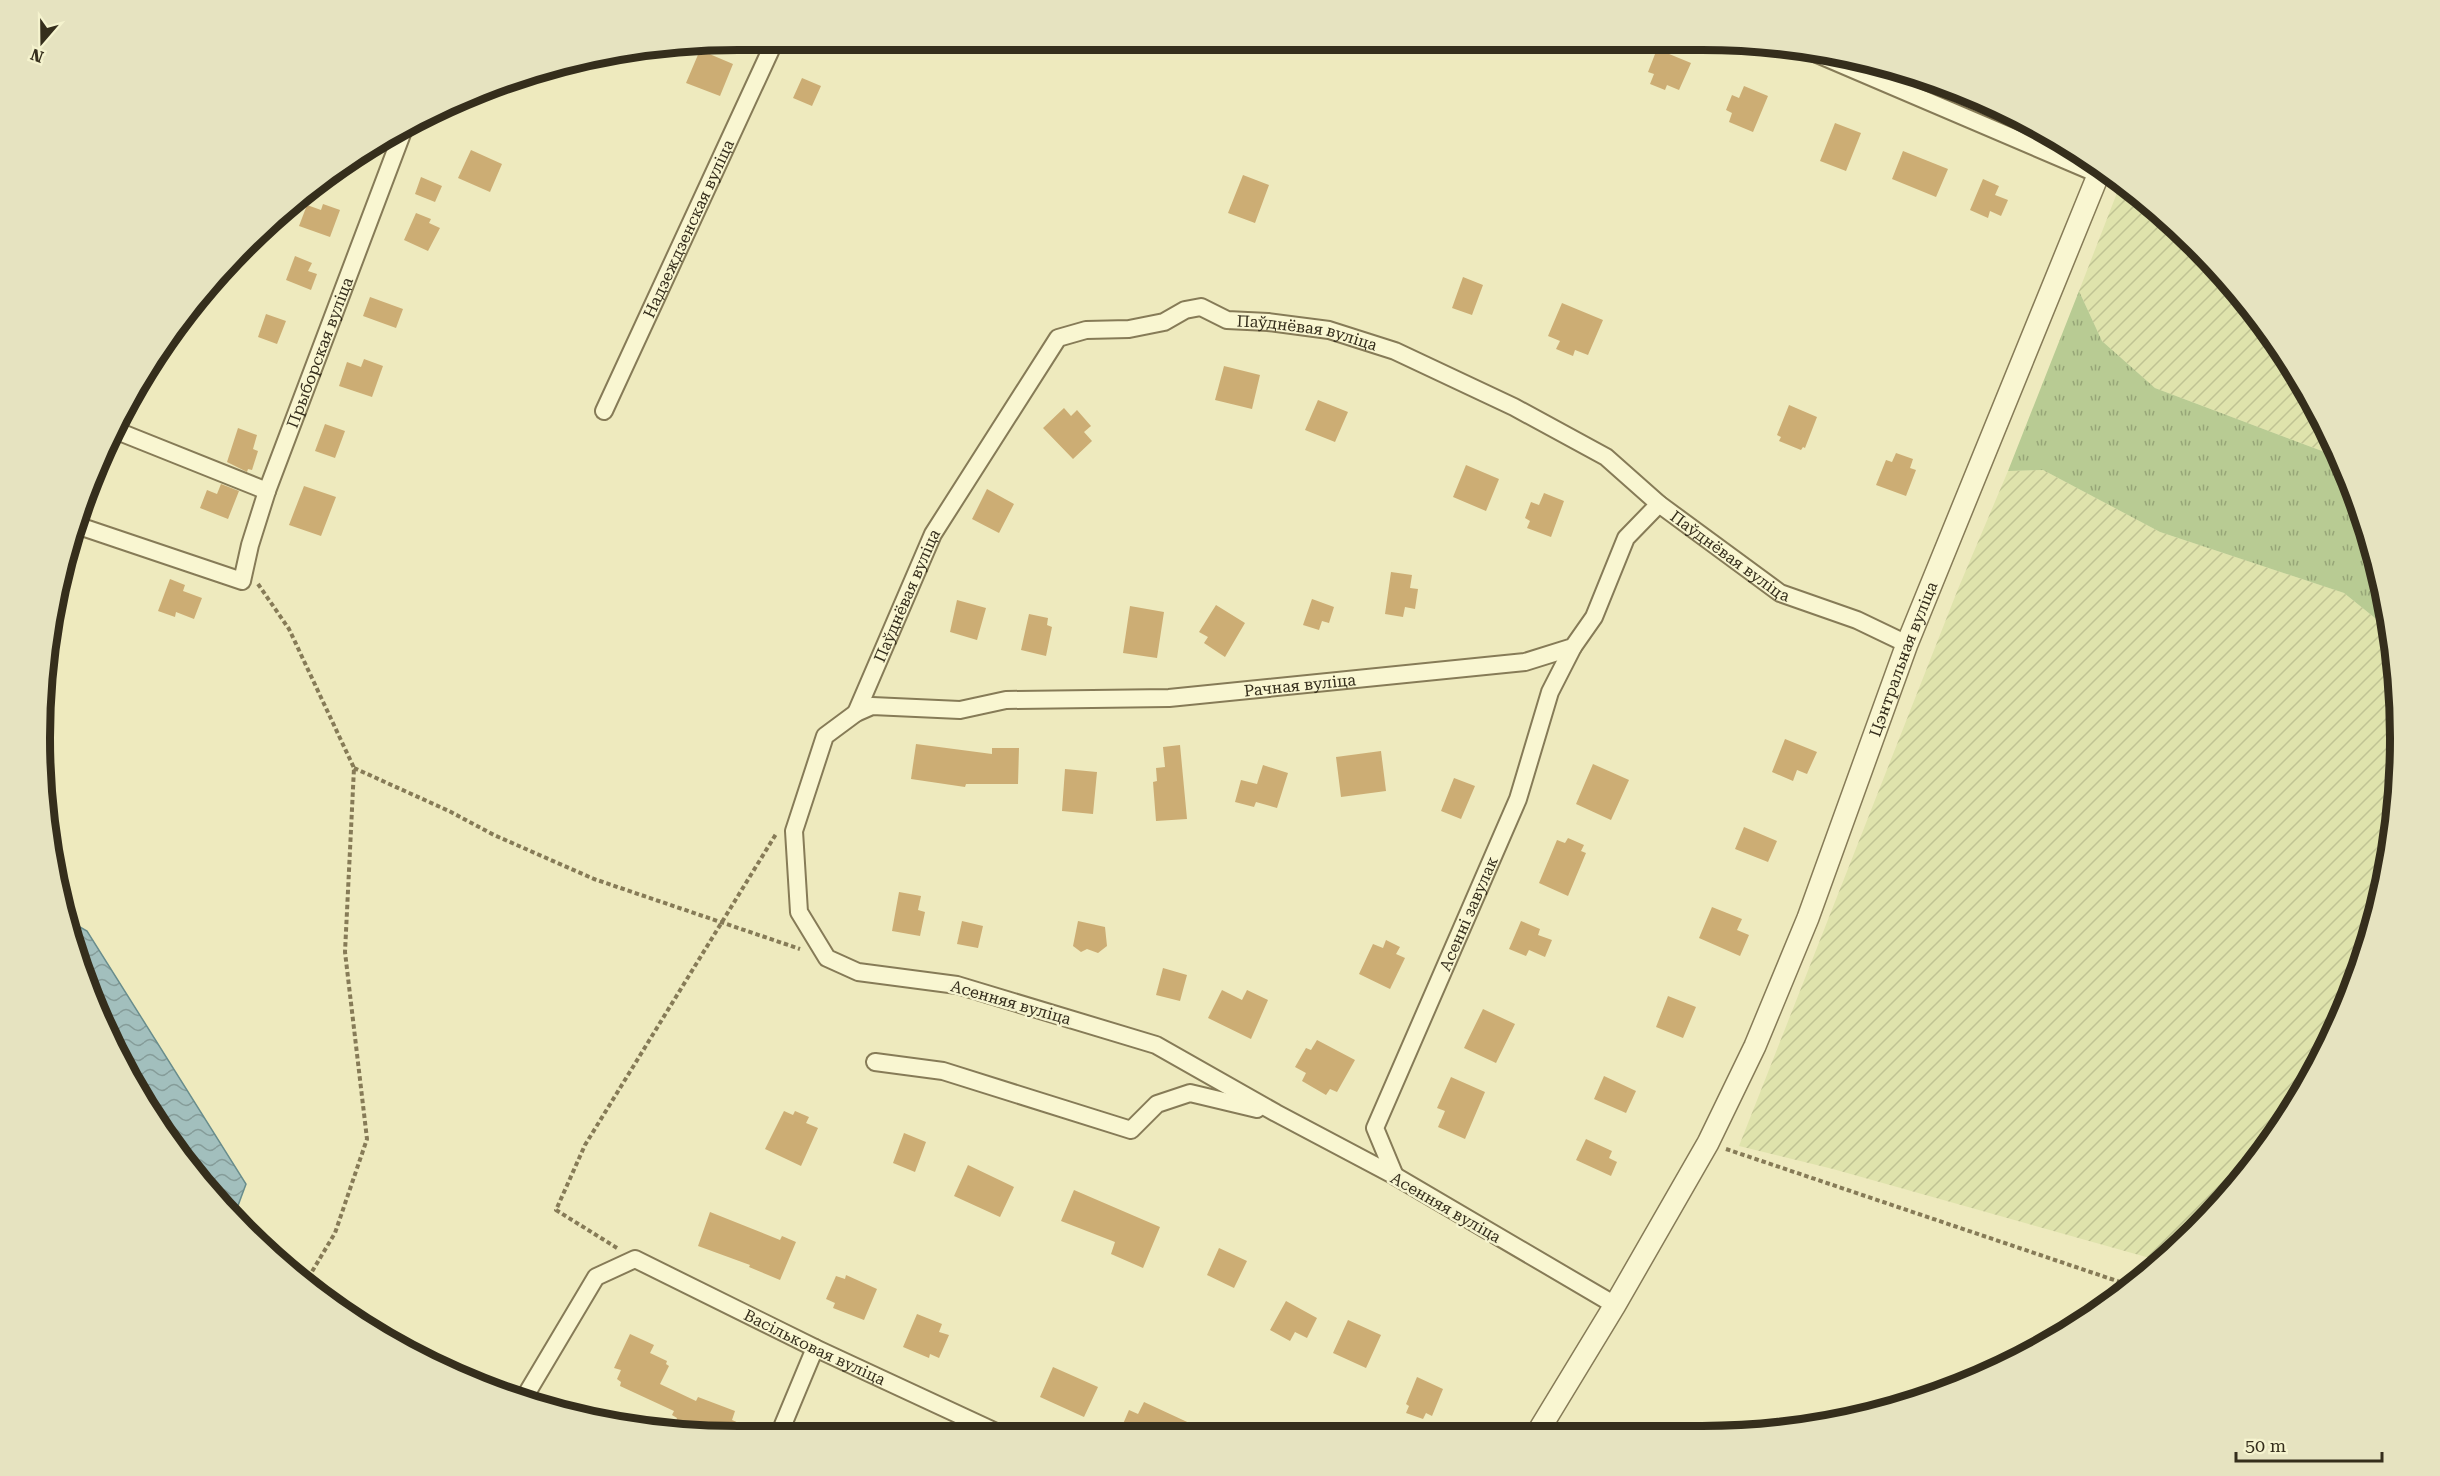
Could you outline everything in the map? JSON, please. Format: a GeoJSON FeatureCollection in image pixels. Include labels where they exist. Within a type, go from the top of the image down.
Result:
{"type":"FeatureCollection","features":[{"type":"Feature","properties":{"kind":"street","name":"Надзеждзенская вуліца"},"geometry":{"type":"LineString","coordinates":[[604,411],[771,49]]}},
{"type":"Feature","properties":{"kind":"street"},"geometry":{"type":"LineString","coordinates":[[1843,65],[2081,163]]}},
{"type":"Feature","properties":{"kind":"street","name":"Прыборская вуліца"},"geometry":{"type":"LineString","coordinates":[[244,574],[267,491],[400,139]]}},
{"type":"Feature","properties":{"kind":"street","name":"Цэнтральная вуліца"},"geometry":{"type":"LineString","coordinates":[[1541,1426],[1615,1305],[1708,1143],[1755,1046],[1808,918],[1907,644],[2097,175]]}},
{"type":"Feature","properties":{"kind":"street","name":"Паўднёвая вуліца"},"geometry":{"type":"LineString","coordinates":[[855,713],[933,534],[1058,338],[1086,330],[1130,328],[1164,322],[1185,310],[1201,307],[1227,320],[1268,322],[1329,330],[1395,351],[1514,407],[1606,457],[1659,504],[1780,593],[1857,620],[1907,644]]}},
{"type":"Feature","properties":{"kind":"street"},"geometry":{"type":"LineString","coordinates":[[121,433],[267,491]]}},
{"type":"Feature","properties":{"kind":"street"},"geometry":{"type":"LineString","coordinates":[[1573,647],[1594,617],[1626,538],[1659,504]]}},
{"type":"Feature","properties":{"kind":"street"},"geometry":{"type":"LineString","coordinates":[[83,527],[244,574]]}},
{"type":"Feature","properties":{"kind":"street","name":"Рачная вуліца"},"geometry":{"type":"LineString","coordinates":[[855,713],[872,706],[960,710],[1006,700],[1169,698],[1525,662],[1573,647]]}},
{"type":"Feature","properties":{"kind":"street","name":"Асенні завулак"},"geometry":{"type":"LineString","coordinates":[[1395,1176],[1375,1128],[1518,799],[1550,692],[1573,647]]}},
{"type":"Feature","properties":{"kind":"street"},"geometry":{"type":"LineString","coordinates":[[827,958],[799,912],[794,831],[825,736],[855,713]]}},
{"type":"Feature","properties":{"kind":"street","name":"Асенняя вуліца"},"geometry":{"type":"LineString","coordinates":[[827,958],[858,972],[957,985],[1156,1045],[1276,1113],[1395,1176],[1615,1305]]}},
{"type":"Feature","properties":{"kind":"street","name":"Асенняя вуліца"},"geometry":{"type":"LineString","coordinates":[[875,1062],[943,1071],[1131,1130],[1157,1104],[1190,1093],[1276,1113]]}},
{"type":"Feature","properties":{"kind":"street"},"geometry":{"type":"LineString","coordinates":[[527,1393],[596,1277],[635,1259]]}},
{"type":"Feature","properties":{"kind":"street","name":"Васільковая вуліца"},"geometry":{"type":"LineString","coordinates":[[635,1259],[983,1426]]}},
{"type":"Feature","properties":{"kind":"street"},"geometry":{"type":"LineString","coordinates":[[782,1426],[815,1347]]}},
{"type":"Feature","properties":{"kind":"path"},"geometry":{"type":"LineString","coordinates":[[244,574],[290,629],[354,768],[345,952],[367,1138],[335,1233],[309,1276]]}},
{"type":"Feature","properties":{"kind":"path"},"geometry":{"type":"LineString","coordinates":[[354,768],[449,811],[494,835],[594,879],[827,958]]}},
{"type":"Feature","properties":{"kind":"path"},"geometry":{"type":"LineString","coordinates":[[635,1259],[556,1210],[585,1145],[776,834]]}},
{"type":"Feature","properties":{"kind":"path"},"geometry":{"type":"LineString","coordinates":[[1708,1143],[2123,1283]]}},
{"type":"Feature","properties":{"kind":"green space"},"geometry":{"type":"Polygon","coordinates":[[[2118,190],[2156,220],[2189,251],[2248,319],[2298,394],[2328,453],[2155,388],[2102,341],[2079,291],[2118,190]]]}},
{"type":"Feature","properties":{"kind":"green space"},"geometry":{"type":"Polygon","coordinates":[[[2079,291],[2102,341],[2155,388],[2328,453],[2354,517],[2367,560],[2380,622],[2344,593],[2160,532],[2043,470],[2008,471],[2079,291]]]}},
{"type":"Feature","properties":{"kind":"green space"},"geometry":{"type":"Polygon","coordinates":[[[2043,470],[2160,532],[2344,593],[2380,622],[2389,693],[2389,783],[2385,828],[2377,872],[2354,959],[2319,1043],[2274,1121],[2220,1192],[2153,1259],[1833,1169],[1739,1146],[1958,589],[2008,471],[2043,470]]]}},
{"type":"Feature","properties":{"kind":"water"},"geometry":{"type":"Polygon","coordinates":[[[76,924],[87,931],[246,1184],[237,1210],[192,1157],[166,1121],[121,1043],[102,1001],[76,924]]]}},
{"type":"Feature","properties":{"kind":"building"},"geometry":{"type":"Polygon","coordinates":[[[1657,49],[1691,63],[1679,90],[1667,85],[1665,90],[1650,84],[1654,74],[1648,72],[1657,49]]]}},
{"type":"Feature","properties":{"kind":"building"},"geometry":{"type":"Polygon","coordinates":[[[700,51],[733,64],[720,96],[686,83],[700,51]]]}},
{"type":"Feature","properties":{"kind":"building"},"geometry":{"type":"Polygon","coordinates":[[[802,78],[821,86],[812,106],[793,98],[802,78]]]}},
{"type":"Feature","properties":{"kind":"building"},"geometry":{"type":"Polygon","coordinates":[[[1744,86],[1768,96],[1753,132],[1729,122],[1732,113],[1726,110],[1732,95],[1739,98],[1744,86]]]}},
{"type":"Feature","properties":{"kind":"building"},"geometry":{"type":"Polygon","coordinates":[[[1835,123],[1861,133],[1846,171],[1820,161],[1835,123]]]}},
{"type":"Feature","properties":{"kind":"building"},"geometry":{"type":"Polygon","coordinates":[[[471,150],[502,164],[490,192],[458,178],[471,150]]]}},
{"type":"Feature","properties":{"kind":"building"},"geometry":{"type":"Polygon","coordinates":[[[1903,151],[1948,169],[1936,197],[1892,179],[1903,151]]]}},
{"type":"Feature","properties":{"kind":"building"},"geometry":{"type":"Polygon","coordinates":[[[1243,175],[1269,185],[1255,223],[1228,213],[1243,175]]]}},
{"type":"Feature","properties":{"kind":"building"},"geometry":{"type":"Polygon","coordinates":[[[421,177],[442,186],[435,202],[415,194],[421,177]]]}},
{"type":"Feature","properties":{"kind":"building"},"geometry":{"type":"Polygon","coordinates":[[[1983,179],[1999,186],[1995,195],[2008,200],[2001,216],[1990,211],[1988,218],[1970,210],[1983,179]]]}},
{"type":"Feature","properties":{"kind":"building"},"geometry":{"type":"Polygon","coordinates":[[[323,204],[340,210],[330,237],[299,226],[307,205],[321,210],[323,204]]]}},
{"type":"Feature","properties":{"kind":"building"},"geometry":{"type":"Polygon","coordinates":[[[416,213],[431,219],[429,223],[440,228],[428,251],[404,240],[416,213]]]}},
{"type":"Feature","properties":{"kind":"building"},"geometry":{"type":"Polygon","coordinates":[[[295,256],[312,263],[308,271],[317,274],[311,290],[286,280],[295,256]]]}},
{"type":"Feature","properties":{"kind":"building"},"geometry":{"type":"Polygon","coordinates":[[[1463,277],[1483,285],[1472,315],[1452,308],[1463,277]]]}},
{"type":"Feature","properties":{"kind":"building"},"geometry":{"type":"Polygon","coordinates":[[[370,297],[403,309],[396,328],[363,316],[370,297]]]}},
{"type":"Feature","properties":{"kind":"building"},"geometry":{"type":"Polygon","coordinates":[[[1562,303],[1603,320],[1588,355],[1575,350],[1573,356],[1556,349],[1560,341],[1548,336],[1562,303]]]}},
{"type":"Feature","properties":{"kind":"building"},"geometry":{"type":"Polygon","coordinates":[[[266,314],[286,321],[277,344],[258,337],[266,314]]]}},
{"type":"Feature","properties":{"kind":"building"},"geometry":{"type":"Polygon","coordinates":[[[364,359],[383,366],[372,397],[339,386],[347,362],[361,367],[364,359]]]}},
{"type":"Feature","properties":{"kind":"building"},"geometry":{"type":"Polygon","coordinates":[[[1224,366],[1260,375],[1252,409],[1215,400],[1224,366]]]}},
{"type":"Feature","properties":{"kind":"building"},"geometry":{"type":"Polygon","coordinates":[[[1318,400],[1348,412],[1335,442],[1305,430],[1318,400]]]}},
{"type":"Feature","properties":{"kind":"building"},"geometry":{"type":"Polygon","coordinates":[[[1789,405],[1817,417],[1805,448],[1801,450],[1779,441],[1781,437],[1777,435],[1789,405]]]}},
{"type":"Feature","properties":{"kind":"building"},"geometry":{"type":"Polygon","coordinates":[[[1064,408],[1071,416],[1077,410],[1091,426],[1084,432],[1092,441],[1073,459],[1043,428],[1064,408]]]}},
{"type":"Feature","properties":{"kind":"building"},"geometry":{"type":"Polygon","coordinates":[[[325,424],[345,431],[335,458],[315,451],[325,424]]]}},
{"type":"Feature","properties":{"kind":"building"},"geometry":{"type":"Polygon","coordinates":[[[238,428],[257,435],[253,449],[258,451],[252,470],[248,469],[247,472],[227,462],[238,428]]]}},
{"type":"Feature","properties":{"kind":"building"},"geometry":{"type":"Polygon","coordinates":[[[1896,453],[1913,459],[1910,468],[1916,470],[1906,496],[1876,485],[1886,460],[1892,462],[1896,453]]]}},
{"type":"Feature","properties":{"kind":"building"},"geometry":{"type":"Polygon","coordinates":[[[1466,465],[1499,479],[1486,511],[1453,497],[1466,465]]]}},
{"type":"Feature","properties":{"kind":"building"},"geometry":{"type":"Polygon","coordinates":[[[221,484],[239,491],[228,519],[200,508],[207,490],[217,494],[221,484]]]}},
{"type":"Feature","properties":{"kind":"building"},"geometry":{"type":"Polygon","coordinates":[[[304,486],[336,497],[321,536],[289,525],[304,486]]]}},
{"type":"Feature","properties":{"kind":"building"},"geometry":{"type":"Polygon","coordinates":[[[987,489],[1014,504],[999,533],[972,519],[987,489]]]}},
{"type":"Feature","properties":{"kind":"building"},"geometry":{"type":"Polygon","coordinates":[[[1544,493],[1564,501],[1551,537],[1527,528],[1530,521],[1525,518],[1531,502],[1539,505],[1544,493]]]}},
{"type":"Feature","properties":{"kind":"building"},"geometry":{"type":"Polygon","coordinates":[[[1391,572],[1412,575],[1410,588],[1418,589],[1415,609],[1405,607],[1403,617],[1385,614],[1391,572]]]}},
{"type":"Feature","properties":{"kind":"building"},"geometry":{"type":"Polygon","coordinates":[[[170,579],[185,585],[183,591],[202,598],[194,619],[176,612],[175,617],[158,611],[170,579]]]}},
{"type":"Feature","properties":{"kind":"building"},"geometry":{"type":"Polygon","coordinates":[[[1312,599],[1334,607],[1329,623],[1322,621],[1319,630],[1303,625],[1312,599]]]}},
{"type":"Feature","properties":{"kind":"building"},"geometry":{"type":"Polygon","coordinates":[[[957,600],[986,608],[977,640],[950,632],[957,600]]]}},
{"type":"Feature","properties":{"kind":"building"},"geometry":{"type":"Polygon","coordinates":[[[1216,605],[1245,623],[1225,657],[1204,643],[1208,637],[1199,632],[1216,605]]]}},
{"type":"Feature","properties":{"kind":"building"},"geometry":{"type":"Polygon","coordinates":[[[1130,606],[1164,612],[1157,658],[1123,653],[1130,606]]]}},
{"type":"Feature","properties":{"kind":"building"},"geometry":{"type":"Polygon","coordinates":[[[1029,614],[1048,618],[1047,625],[1052,627],[1046,656],[1021,650],[1029,614]]]}},
{"type":"Feature","properties":{"kind":"building"},"geometry":{"type":"Polygon","coordinates":[[[1785,739],[1817,752],[1807,774],[1797,770],[1793,781],[1772,772],[1785,739]]]}},
{"type":"Feature","properties":{"kind":"building"},"geometry":{"type":"Polygon","coordinates":[[[916,744],[992,754],[992,748],[1019,748],[1018,784],[966,784],[965,787],[911,779],[916,744]]]}},
{"type":"Feature","properties":{"kind":"building"},"geometry":{"type":"Polygon","coordinates":[[[1180,745],[1187,819],[1156,821],[1153,782],[1157,781],[1156,768],[1165,767],[1163,747],[1180,745]]]}},
{"type":"Feature","properties":{"kind":"building"},"geometry":{"type":"Polygon","coordinates":[[[1381,751],[1386,791],[1341,797],[1336,757],[1381,751]]]}},
{"type":"Feature","properties":{"kind":"building"},"geometry":{"type":"Polygon","coordinates":[[[1593,764],[1629,780],[1611,820],[1576,804],[1593,764]]]}},
{"type":"Feature","properties":{"kind":"building"},"geometry":{"type":"Polygon","coordinates":[[[1263,765],[1288,773],[1277,808],[1256,802],[1254,807],[1235,802],[1241,780],[1257,784],[1263,765]]]}},
{"type":"Feature","properties":{"kind":"building"},"geometry":{"type":"Polygon","coordinates":[[[1065,769],[1097,772],[1093,814],[1062,811],[1065,769]]]}},
{"type":"Feature","properties":{"kind":"building"},"geometry":{"type":"Polygon","coordinates":[[[1454,778],[1475,786],[1461,819],[1441,811],[1454,778]]]}},
{"type":"Feature","properties":{"kind":"building"},"geometry":{"type":"Polygon","coordinates":[[[1744,827],[1777,841],[1768,862],[1735,849],[1744,827]]]}},
{"type":"Feature","properties":{"kind":"building"},"geometry":{"type":"Polygon","coordinates":[[[1568,838],[1584,845],[1581,851],[1586,853],[1568,896],[1539,883],[1557,840],[1565,843],[1568,838]]]}},
{"type":"Feature","properties":{"kind":"building"},"geometry":{"type":"Polygon","coordinates":[[[899,892],[921,896],[918,910],[925,912],[920,936],[892,931],[899,892]]]}},
{"type":"Feature","properties":{"kind":"building"},"geometry":{"type":"Polygon","coordinates":[[[1712,907],[1742,919],[1737,930],[1749,935],[1740,956],[1699,938],[1712,907]]]}},
{"type":"Feature","properties":{"kind":"building"},"geometry":{"type":"Polygon","coordinates":[[[962,921],[983,926],[978,948],[957,944],[962,921]]]}},
{"type":"Feature","properties":{"kind":"building"},"geometry":{"type":"Polygon","coordinates":[[[1078,921],[1105,927],[1107,946],[1098,953],[1087,949],[1081,952],[1073,946],[1078,921]]]}},
{"type":"Feature","properties":{"kind":"building"},"geometry":{"type":"Polygon","coordinates":[[[1521,921],[1540,929],[1538,935],[1552,940],[1545,957],[1529,950],[1526,956],[1509,949],[1521,921]]]}},
{"type":"Feature","properties":{"kind":"building"},"geometry":{"type":"Polygon","coordinates":[[[1386,940],[1400,947],[1396,954],[1405,958],[1390,989],[1359,974],[1373,944],[1383,948],[1386,940]]]}},
{"type":"Feature","properties":{"kind":"building"},"geometry":{"type":"Polygon","coordinates":[[[1163,968],[1187,975],[1180,1001],[1156,995],[1163,968]]]}},
{"type":"Feature","properties":{"kind":"building"},"geometry":{"type":"Polygon","coordinates":[[[1222,990],[1242,1000],[1247,990],[1268,1000],[1251,1039],[1208,1018],[1222,990]]]}},
{"type":"Feature","properties":{"kind":"building"},"geometry":{"type":"Polygon","coordinates":[[[1668,996],[1696,1007],[1683,1038],[1656,1027],[1668,996]]]}},
{"type":"Feature","properties":{"kind":"building"},"geometry":{"type":"Polygon","coordinates":[[[1483,1009],[1515,1024],[1496,1063],[1464,1048],[1483,1009]]]}},
{"type":"Feature","properties":{"kind":"building"},"geometry":{"type":"Polygon","coordinates":[[[1317,1040],[1355,1060],[1337,1092],[1330,1089],[1326,1095],[1302,1081],[1306,1073],[1295,1067],[1306,1048],[1311,1050],[1317,1040]]]}},
{"type":"Feature","properties":{"kind":"building"},"geometry":{"type":"Polygon","coordinates":[[[1604,1076],[1636,1091],[1626,1113],[1594,1099],[1604,1076]]]}},
{"type":"Feature","properties":{"kind":"building"},"geometry":{"type":"Polygon","coordinates":[[[1451,1077],[1485,1092],[1465,1139],[1438,1127],[1445,1111],[1437,1108],[1451,1077]]]}},
{"type":"Feature","properties":{"kind":"building"},"geometry":{"type":"Polygon","coordinates":[[[784,1111],[793,1115],[795,1111],[809,1117],[806,1123],[818,1128],[801,1166],[765,1149],[784,1111]]]}},
{"type":"Feature","properties":{"kind":"building"},"geometry":{"type":"Polygon","coordinates":[[[904,1133],[926,1142],[915,1172],[893,1163],[904,1133]]]}},
{"type":"Feature","properties":{"kind":"building"},"geometry":{"type":"Polygon","coordinates":[[[1586,1139],[1612,1151],[1609,1158],[1617,1162],[1611,1176],[1576,1160],[1586,1139]]]}},
{"type":"Feature","properties":{"kind":"building"},"geometry":{"type":"Polygon","coordinates":[[[968,1165],[1014,1187],[1000,1217],[954,1196],[968,1165]]]}},
{"type":"Feature","properties":{"kind":"building"},"geometry":{"type":"Polygon","coordinates":[[[1074,1190],[1160,1227],[1143,1268],[1111,1254],[1115,1242],[1061,1221],[1074,1190]]]}},
{"type":"Feature","properties":{"kind":"building"},"geometry":{"type":"Polygon","coordinates":[[[710,1212],[780,1240],[782,1236],[796,1242],[780,1280],[749,1267],[750,1265],[698,1246],[710,1212]]]}},
{"type":"Feature","properties":{"kind":"building"},"geometry":{"type":"Polygon","coordinates":[[[1219,1248],[1247,1261],[1234,1288],[1207,1275],[1219,1248]]]}},
{"type":"Feature","properties":{"kind":"building"},"geometry":{"type":"Polygon","coordinates":[[[846,1275],[877,1289],[864,1320],[833,1308],[835,1303],[826,1299],[836,1276],[845,1279],[846,1275]]]}},
{"type":"Feature","properties":{"kind":"building"},"geometry":{"type":"Polygon","coordinates":[[[1286,1301],[1317,1318],[1307,1338],[1295,1332],[1290,1341],[1270,1330],[1286,1301]]]}},
{"type":"Feature","properties":{"kind":"building"},"geometry":{"type":"Polygon","coordinates":[[[917,1314],[942,1324],[939,1332],[949,1335],[939,1358],[930,1354],[929,1358],[903,1347],[917,1314]]]}},
{"type":"Feature","properties":{"kind":"building"},"geometry":{"type":"Polygon","coordinates":[[[1348,1320],[1381,1335],[1366,1368],[1333,1353],[1348,1320]]]}},
{"type":"Feature","properties":{"kind":"building"},"geometry":{"type":"Polygon","coordinates":[[[630,1334],[654,1345],[650,1353],[667,1361],[666,1364],[669,1366],[660,1384],[696,1401],[698,1397],[735,1411],[732,1420],[746,1426],[675,1423],[677,1418],[672,1415],[674,1411],[620,1386],[621,1382],[617,1379],[621,1370],[614,1368],[630,1334]]]}},
{"type":"Feature","properties":{"kind":"building"},"geometry":{"type":"Polygon","coordinates":[[[1053,1367],[1098,1387],[1084,1417],[1040,1397],[1053,1367]]]}},
{"type":"Feature","properties":{"kind":"building"},"geometry":{"type":"Polygon","coordinates":[[[1417,1377],[1443,1389],[1432,1416],[1426,1413],[1423,1419],[1406,1413],[1409,1406],[1406,1404],[1417,1377]]]}},
{"type":"Feature","properties":{"kind":"building"},"geometry":{"type":"Polygon","coordinates":[[[1144,1402],[1196,1426],[1127,1426],[1123,1424],[1129,1410],[1138,1414],[1144,1402]]]}}]}
